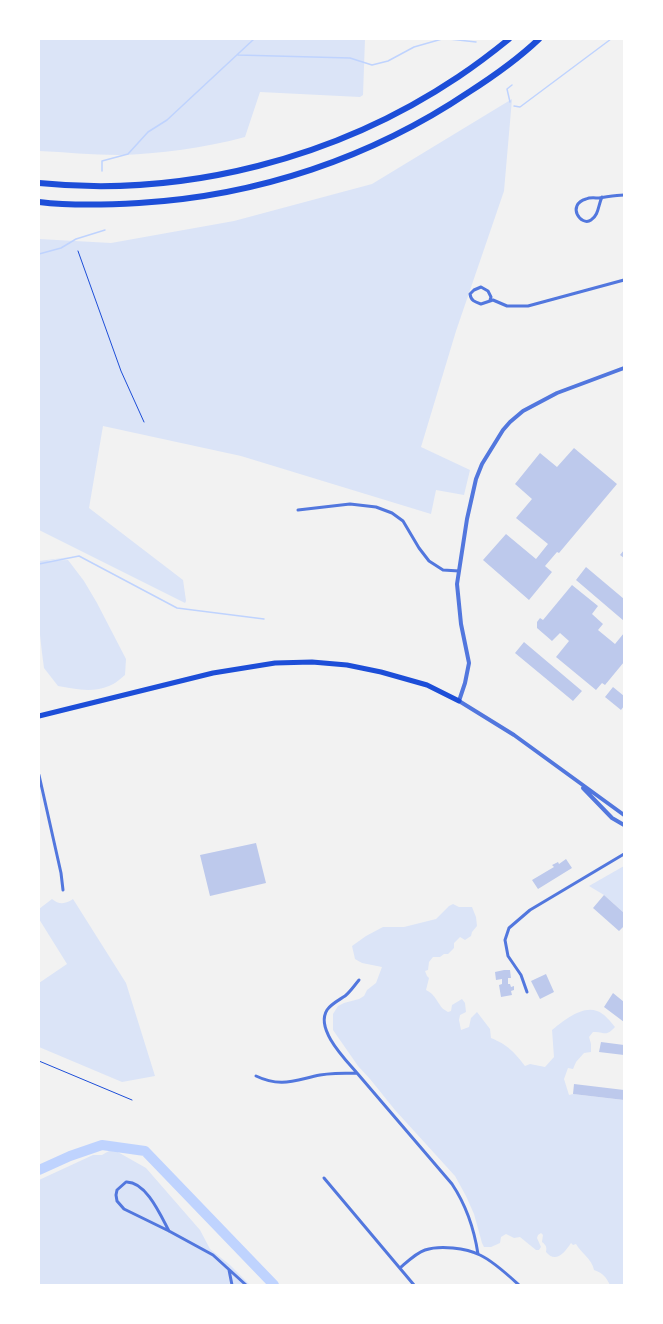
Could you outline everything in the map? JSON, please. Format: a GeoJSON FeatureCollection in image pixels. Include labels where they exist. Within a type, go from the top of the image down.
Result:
{"type":"FeatureCollection","features":[{"type":"Feature","properties":{"kind":"highway"},"geometry":{"type":"LineString","coordinates":[[39,183],[88,186],[148,184],[237,171],[288,158],[339,139],[395,114],[458,78],[509,39]]}},
{"type":"Feature","properties":{"kind":"highway"},"geometry":{"type":"LineString","coordinates":[[39,202],[102,205],[164,202],[230,192],[305,172],[360,152],[417,124],[452,104],[487,80],[539,39]]}},
{"type":"Feature","properties":{"kind":"main road"},"geometry":{"type":"LineString","coordinates":[[39,716],[213,673],[275,663],[312,662],[347,665],[381,672],[427,685],[459,701]]}},
{"type":"Feature","properties":{"kind":"street"},"geometry":{"type":"LineString","coordinates":[[602,197],[596,214],[589,221],[583,220],[576,213],[578,203],[588,198],[624,194]]}},
{"type":"Feature","properties":{"kind":"street"},"geometry":{"type":"LineString","coordinates":[[490,300],[507,306],[528,306],[624,280]]}},
{"type":"Feature","properties":{"kind":"street"},"geometry":{"type":"LineString","coordinates":[[481,287],[488,291],[491,297],[490,300],[484,304],[474,302],[470,294],[474,290],[481,287]]}},
{"type":"Feature","properties":{"kind":"street"},"geometry":{"type":"LineString","coordinates":[[624,368],[590,380],[541,401],[523,411],[503,430],[482,464],[476,479],[467,519],[457,584],[461,624],[469,662],[465,683],[459,701],[514,735],[577,782],[624,814]]}},
{"type":"Feature","properties":{"kind":"street"},"geometry":{"type":"LineString","coordinates":[[298,510],[350,504],[376,507],[392,513],[403,521],[419,548],[429,561],[443,570],[459,571]]}},
{"type":"Feature","properties":{"kind":"street"},"geometry":{"type":"LineString","coordinates":[[39,776],[63,890]]}},
{"type":"Feature","properties":{"kind":"street"},"geometry":{"type":"LineString","coordinates":[[577,782],[612,818],[624,825]]}},
{"type":"Feature","properties":{"kind":"street"},"geometry":{"type":"LineString","coordinates":[[527,992],[521,975],[508,956],[505,940],[509,928],[530,910],[624,854]]}},
{"type":"Feature","properties":{"kind":"street"},"geometry":{"type":"LineString","coordinates":[[359,980],[346,996],[327,1010],[324,1021],[329,1037],[357,1073],[452,1184],[462,1198],[468,1211],[478,1254]]}},
{"type":"Feature","properties":{"kind":"street"},"geometry":{"type":"LineString","coordinates":[[256,1076],[267,1081],[290,1082],[320,1075],[357,1073]]}},
{"type":"Feature","properties":{"kind":"street"},"geometry":{"type":"LineString","coordinates":[[324,1178],[414,1285]]}},
{"type":"Feature","properties":{"kind":"street"},"geometry":{"type":"LineString","coordinates":[[169,1230],[151,1200],[140,1186],[135,1183],[126,1182],[117,1190],[117,1201],[124,1209],[169,1230],[213,1255],[246,1285]]}},
{"type":"Feature","properties":{"kind":"street"},"geometry":{"type":"LineString","coordinates":[[400,1268],[413,1257],[425,1250],[451,1247],[478,1254],[508,1275],[519,1285]]}},
{"type":"Feature","properties":{"kind":"street"},"geometry":{"type":"LineString","coordinates":[[229,1268],[232,1285]]}},
{"type":"Feature","properties":{"kind":"path"},"geometry":{"type":"LineString","coordinates":[[78,251],[120,371],[144,422]]}},
{"type":"Feature","properties":{"kind":"path"},"geometry":{"type":"LineString","coordinates":[[39,1061],[132,1100]]}},
{"type":"Feature","properties":{"kind":"shaded area"},"geometry":{"type":"Polygon","coordinates":[[[39,39],[365,39],[363,95],[360,97],[260,92],[245,137],[198,147],[166,152],[118,155],[39,151],[39,39]]]}},
{"type":"Feature","properties":{"kind":"shaded area"},"geometry":{"type":"Polygon","coordinates":[[[512,99],[504,191],[456,331],[421,447],[470,470],[464,495],[436,490],[431,514],[241,456],[103,426],[89,508],[183,580],[185,603],[39,530],[39,239],[111,243],[234,221],[372,184],[512,99]]]}},
{"type":"Feature","properties":{"kind":"shaded area"},"geometry":{"type":"Polygon","coordinates":[[[79,556],[46,561],[68,560],[84,581],[97,603],[126,659],[125,675],[111,685],[90,690],[58,686],[44,668],[39,626],[39,561],[79,556]]]}},
{"type":"Feature","properties":{"kind":"shaded area"},"geometry":{"type":"Polygon","coordinates":[[[624,866],[624,913],[604,895],[589,886],[624,866]]]}},
{"type":"Feature","properties":{"kind":"shaded area"},"geometry":{"type":"Polygon","coordinates":[[[52,899],[62,903],[73,899],[126,983],[155,1076],[122,1082],[39,1047],[39,983],[67,964],[39,919],[39,909],[52,899]]]}},
{"type":"Feature","properties":{"kind":"shaded area"},"geometry":{"type":"Polygon","coordinates":[[[453,904],[459,907],[472,907],[476,917],[477,926],[472,932],[471,936],[465,940],[460,937],[454,943],[454,948],[448,954],[444,954],[440,957],[433,957],[429,962],[428,970],[425,971],[429,978],[426,990],[433,995],[441,1007],[448,1012],[451,1011],[452,1005],[462,999],[465,1003],[466,1012],[460,1015],[459,1020],[461,1030],[469,1027],[471,1018],[477,1012],[490,1029],[491,1038],[510,1049],[525,1066],[530,1064],[545,1067],[554,1057],[552,1030],[573,1015],[585,1010],[597,1011],[605,1016],[615,1027],[607,1033],[593,1032],[589,1037],[591,1052],[584,1053],[576,1062],[573,1069],[568,1068],[564,1079],[569,1095],[573,1094],[624,1100],[624,1285],[610,1285],[600,1272],[594,1270],[589,1259],[576,1244],[573,1245],[571,1243],[563,1253],[557,1257],[553,1257],[546,1252],[546,1246],[542,1242],[543,1235],[541,1233],[537,1238],[541,1247],[539,1250],[536,1250],[520,1237],[514,1238],[506,1234],[501,1237],[500,1243],[491,1247],[484,1247],[474,1214],[455,1176],[395,1110],[358,1066],[333,1030],[333,1014],[338,1006],[364,996],[367,990],[376,983],[382,967],[362,963],[355,959],[352,946],[366,936],[383,927],[404,927],[436,919],[453,904]]]}},
{"type":"Feature","properties":{"kind":"shaded area"},"geometry":{"type":"Polygon","coordinates":[[[116,1147],[116,1151],[146,1168],[200,1230],[210,1249],[230,1265],[250,1285],[39,1285],[39,1180],[93,1155],[102,1155],[116,1147]]]}},
{"type":"Feature","properties":{"kind":"building"},"geometry":{"type":"Polygon","coordinates":[[[574,448],[617,484],[559,553],[557,552],[545,566],[552,572],[529,600],[483,560],[506,534],[536,559],[548,544],[516,518],[532,499],[515,484],[540,453],[557,467],[574,448]]]}},
{"type":"Feature","properties":{"kind":"building"},"geometry":{"type":"Polygon","coordinates":[[[624,550],[624,558],[620,555],[624,550]]]}},
{"type":"Feature","properties":{"kind":"building"},"geometry":{"type":"Polygon","coordinates":[[[586,567],[624,599],[624,621],[576,580],[586,567]]]}},
{"type":"Feature","properties":{"kind":"building"},"geometry":{"type":"Polygon","coordinates":[[[572,585],[598,606],[592,614],[603,624],[598,630],[615,644],[624,633],[624,662],[605,685],[602,683],[596,690],[556,657],[569,641],[560,633],[552,641],[537,628],[537,622],[540,618],[543,620],[572,585]]]}},
{"type":"Feature","properties":{"kind":"building"},"geometry":{"type":"Polygon","coordinates":[[[524,642],[582,691],[573,701],[515,653],[524,642]]]}},
{"type":"Feature","properties":{"kind":"building"},"geometry":{"type":"Polygon","coordinates":[[[613,687],[624,696],[624,706],[621,710],[605,697],[613,687]]]}},
{"type":"Feature","properties":{"kind":"building"},"geometry":{"type":"Polygon","coordinates":[[[256,843],[266,883],[210,896],[200,855],[256,843]]]}},
{"type":"Feature","properties":{"kind":"building"},"geometry":{"type":"Polygon","coordinates":[[[566,859],[572,868],[538,889],[532,880],[554,867],[552,865],[558,862],[559,864],[566,859]]]}},
{"type":"Feature","properties":{"kind":"building"},"geometry":{"type":"Polygon","coordinates":[[[604,895],[624,913],[624,926],[619,931],[593,908],[604,895]]]}},
{"type":"Feature","properties":{"kind":"building"},"geometry":{"type":"Polygon","coordinates":[[[510,970],[511,978],[508,978],[508,984],[510,984],[511,987],[514,986],[514,990],[511,991],[512,995],[501,997],[499,985],[502,984],[502,979],[496,980],[495,972],[510,970]]]}},
{"type":"Feature","properties":{"kind":"building"},"geometry":{"type":"Polygon","coordinates":[[[546,974],[554,992],[540,999],[531,981],[546,974]]]}},
{"type":"Feature","properties":{"kind":"building"},"geometry":{"type":"Polygon","coordinates":[[[613,993],[624,1002],[624,1022],[604,1007],[613,993]]]}},
{"type":"Feature","properties":{"kind":"building"},"geometry":{"type":"Polygon","coordinates":[[[601,1042],[624,1045],[624,1055],[599,1052],[601,1042]]]}},
{"type":"Feature","properties":{"kind":"building"},"geometry":{"type":"Polygon","coordinates":[[[574,1084],[624,1090],[624,1100],[573,1094],[574,1084]]]}},
{"type":"Feature","properties":{"kind":"waterway"},"geometry":{"type":"LineString","coordinates":[[102,171],[102,161],[128,154],[148,132],[167,120],[254,39]]}},
{"type":"Feature","properties":{"kind":"waterway"},"geometry":{"type":"LineString","coordinates":[[238,55],[350,58],[372,65],[388,61],[414,47],[442,39]]}},
{"type":"Feature","properties":{"kind":"waterway"},"geometry":{"type":"LineString","coordinates":[[449,39],[476,42]]}},
{"type":"Feature","properties":{"kind":"waterway"},"geometry":{"type":"LineString","coordinates":[[514,106],[520,107],[611,39]]}},
{"type":"Feature","properties":{"kind":"waterway"},"geometry":{"type":"LineString","coordinates":[[510,102],[507,89],[512,85]]}},
{"type":"Feature","properties":{"kind":"waterway"},"geometry":{"type":"LineString","coordinates":[[39,254],[61,248],[76,239],[105,230]]}},
{"type":"Feature","properties":{"kind":"waterway"},"geometry":{"type":"LineString","coordinates":[[39,564],[79,556],[177,608],[264,619]]}},
{"type":"Feature","properties":{"kind":"waterway"},"geometry":{"type":"LineString","coordinates":[[39,1170],[70,1156],[102,1145],[145,1151],[274,1285]]}}]}
